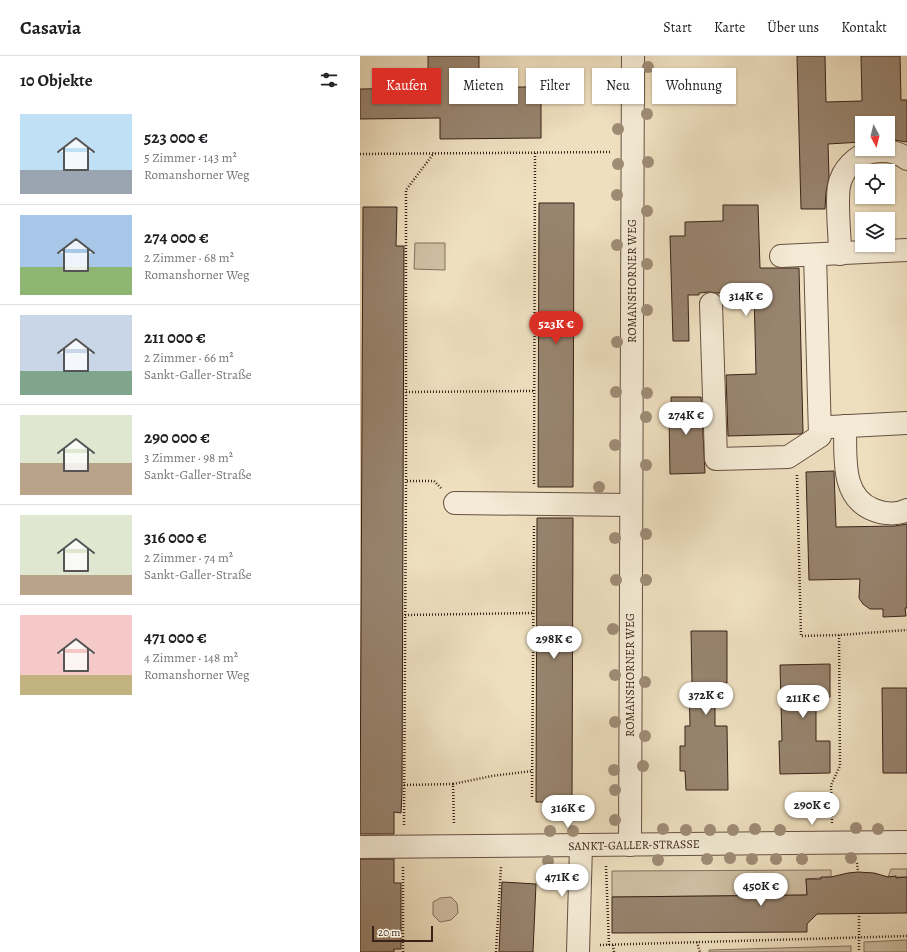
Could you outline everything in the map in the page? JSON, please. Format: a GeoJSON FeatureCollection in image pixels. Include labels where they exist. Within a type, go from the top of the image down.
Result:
{"type":"FeatureCollection","features":[{"type":"Feature","properties":{"kind":"street","name":"ROMANSHORNER WEG"},"geometry":{"type":"LineString","coordinates":[[630,845],[633,56]]}},
{"type":"Feature","properties":{"kind":"street"},"geometry":{"type":"LineString","coordinates":[[840,254],[838,196],[839,185],[843,174],[859,157],[881,151],[892,152],[907,159]]}},
{"type":"Feature","properties":{"kind":"street"},"geometry":{"type":"LineString","coordinates":[[781,256],[907,250]]}},
{"type":"Feature","properties":{"kind":"street"},"geometry":{"type":"LineString","coordinates":[[711,304],[716,460],[788,457],[820,436],[815,255]]}},
{"type":"Feature","properties":{"kind":"street"},"geometry":{"type":"LineString","coordinates":[[820,427],[907,423]]}},
{"type":"Feature","properties":{"kind":"street"},"geometry":{"type":"LineString","coordinates":[[845,426],[846,471],[852,493],[860,502],[880,513],[891,514],[907,510]]}},
{"type":"Feature","properties":{"kind":"street"},"geometry":{"type":"LineString","coordinates":[[455,502],[631,505]]}},
{"type":"Feature","properties":{"kind":"street","name":"SANKT-GALLER-STRASSE"},"geometry":{"type":"LineString","coordinates":[[360,847],[907,842]]}},
{"type":"Feature","properties":{"kind":"street"},"geometry":{"type":"LineString","coordinates":[[581,846],[588,949]]}},
{"type":"Feature","properties":{"kind":"path"},"geometry":{"type":"LineString","coordinates":[[532,797],[535,152]]}},
{"type":"Feature","properties":{"kind":"path"},"geometry":{"type":"LineString","coordinates":[[360,154],[614,152]]}},
{"type":"Feature","properties":{"kind":"path"},"geometry":{"type":"LineString","coordinates":[[404,827],[406,190],[434,153]]}},
{"type":"Feature","properties":{"kind":"path"},"geometry":{"type":"LineString","coordinates":[[406,392],[534,391]]}},
{"type":"Feature","properties":{"kind":"path"},"geometry":{"type":"LineString","coordinates":[[796,452],[801,636],[907,630]]}},
{"type":"Feature","properties":{"kind":"path"},"geometry":{"type":"LineString","coordinates":[[406,481],[434,481],[455,502]]}},
{"type":"Feature","properties":{"kind":"path"},"geometry":{"type":"LineString","coordinates":[[405,615],[534,613]]}},
{"type":"Feature","properties":{"kind":"path"},"geometry":{"type":"LineString","coordinates":[[832,825],[831,785],[840,766],[839,635]]}},
{"type":"Feature","properties":{"kind":"path"},"geometry":{"type":"LineString","coordinates":[[404,785],[453,784],[492,776],[532,771]]}},
{"type":"Feature","properties":{"kind":"path"},"geometry":{"type":"LineString","coordinates":[[453,784],[454,827]]}},
{"type":"Feature","properties":{"kind":"path"},"geometry":{"type":"LineString","coordinates":[[858,863],[858,872]]}},
{"type":"Feature","properties":{"kind":"path"},"geometry":{"type":"LineString","coordinates":[[403,864],[403,952]]}},
{"type":"Feature","properties":{"kind":"path"},"geometry":{"type":"LineString","coordinates":[[496,952],[501,864]]}},
{"type":"Feature","properties":{"kind":"path"},"geometry":{"type":"LineString","coordinates":[[606,866],[609,945]]}},
{"type":"Feature","properties":{"kind":"path"},"geometry":{"type":"LineString","coordinates":[[859,913],[859,952]]}},
{"type":"Feature","properties":{"kind":"path"},"geometry":{"type":"LineString","coordinates":[[588,949],[609,945],[907,936]]}},
{"type":"Feature","properties":{"kind":"path"},"geometry":{"type":"LineString","coordinates":[[697,942],[700,952]]}},
{"type":"Feature","properties":{"kind":"path"},"geometry":{"type":"LineString","coordinates":[[613,945],[614,952]]}},
{"type":"Feature","properties":{"kind":"shaded area"},"geometry":{"type":"Polygon","coordinates":[[[415,243],[445,243],[445,270],[414,269],[415,243]]]}},
{"type":"Feature","properties":{"kind":"shaded area"},"geometry":{"type":"Polygon","coordinates":[[[891,869],[907,869],[907,877],[888,877],[891,869]]]}},
{"type":"Feature","properties":{"kind":"shaded area"},"geometry":{"type":"Polygon","coordinates":[[[831,870],[831,877],[806,879],[807,895],[612,897],[612,871],[831,870]]]}},
{"type":"Feature","properties":{"kind":"shaded area"},"geometry":{"type":"Polygon","coordinates":[[[451,897],[457,903],[458,913],[451,920],[440,922],[433,915],[433,902],[440,898],[451,897]]]}},
{"type":"Feature","properties":{"kind":"shaded area"},"geometry":{"type":"Polygon","coordinates":[[[907,940],[907,952],[864,952],[864,942],[907,940]]]}},
{"type":"Feature","properties":{"kind":"shaded area"},"geometry":{"type":"Polygon","coordinates":[[[851,946],[851,952],[709,952],[709,950],[851,946]]]}},
{"type":"Feature","properties":{"kind":"building"},"geometry":{"type":"Polygon","coordinates":[[[428,56],[479,56],[479,68],[449,68],[449,104],[518,104],[518,87],[526,87],[526,104],[541,104],[541,138],[440,139],[440,118],[360,119],[360,89],[372,89],[372,104],[441,104],[441,68],[428,68],[428,56]]]}},
{"type":"Feature","properties":{"kind":"building"},"geometry":{"type":"Polygon","coordinates":[[[797,56],[825,56],[826,102],[862,101],[861,56],[900,56],[901,100],[907,100],[907,142],[895,140],[895,116],[855,116],[855,142],[828,144],[829,177],[825,209],[801,209],[797,56]]]}},
{"type":"Feature","properties":{"kind":"building"},"geometry":{"type":"Polygon","coordinates":[[[539,203],[574,203],[573,487],[538,487],[539,203]]]}},
{"type":"Feature","properties":{"kind":"building"},"geometry":{"type":"Polygon","coordinates":[[[723,205],[758,205],[760,268],[799,268],[803,432],[801,434],[728,436],[726,375],[756,374],[754,292],[710,292],[699,293],[699,295],[688,295],[689,341],[673,341],[670,236],[685,236],[685,222],[723,221],[723,205]]]}},
{"type":"Feature","properties":{"kind":"building"},"geometry":{"type":"Polygon","coordinates":[[[363,207],[397,207],[396,246],[404,246],[402,792],[401,813],[394,812],[394,834],[360,834],[363,207]]]}},
{"type":"Feature","properties":{"kind":"building"},"geometry":{"type":"Polygon","coordinates":[[[671,397],[701,397],[705,473],[670,474],[669,416],[672,416],[671,397]]]}},
{"type":"Feature","properties":{"kind":"building"},"geometry":{"type":"Polygon","coordinates":[[[834,471],[836,527],[895,526],[907,524],[906,616],[883,617],[883,609],[870,609],[863,604],[859,598],[860,579],[809,580],[806,472],[834,471]]]}},
{"type":"Feature","properties":{"kind":"building"},"geometry":{"type":"Polygon","coordinates":[[[537,518],[573,518],[572,802],[536,802],[537,518]]]}},
{"type":"Feature","properties":{"kind":"building"},"geometry":{"type":"Polygon","coordinates":[[[691,631],[727,631],[727,683],[715,683],[715,726],[727,726],[728,790],[686,790],[685,771],[680,771],[680,746],[685,746],[685,726],[690,726],[689,683],[692,683],[691,631]]]}},
{"type":"Feature","properties":{"kind":"building"},"geometry":{"type":"Polygon","coordinates":[[[830,664],[830,697],[816,697],[816,741],[830,741],[830,773],[780,774],[779,741],[782,741],[780,665],[830,664]]]}},
{"type":"Feature","properties":{"kind":"building"},"geometry":{"type":"Polygon","coordinates":[[[882,688],[907,688],[907,773],[883,773],[882,688]]]}},
{"type":"Feature","properties":{"kind":"building"},"geometry":{"type":"Polygon","coordinates":[[[360,859],[394,859],[394,883],[401,883],[401,949],[394,949],[394,952],[360,952],[360,859]]]}},
{"type":"Feature","properties":{"kind":"building"},"geometry":{"type":"Polygon","coordinates":[[[858,872],[874,873],[888,877],[896,876],[896,878],[907,877],[907,913],[817,914],[807,924],[807,932],[612,933],[612,897],[807,895],[806,879],[821,879],[821,877],[831,877],[858,872]]]}},
{"type":"Feature","properties":{"kind":"building"},"geometry":{"type":"Polygon","coordinates":[[[502,882],[536,884],[533,952],[499,952],[502,882]]]}}]}
